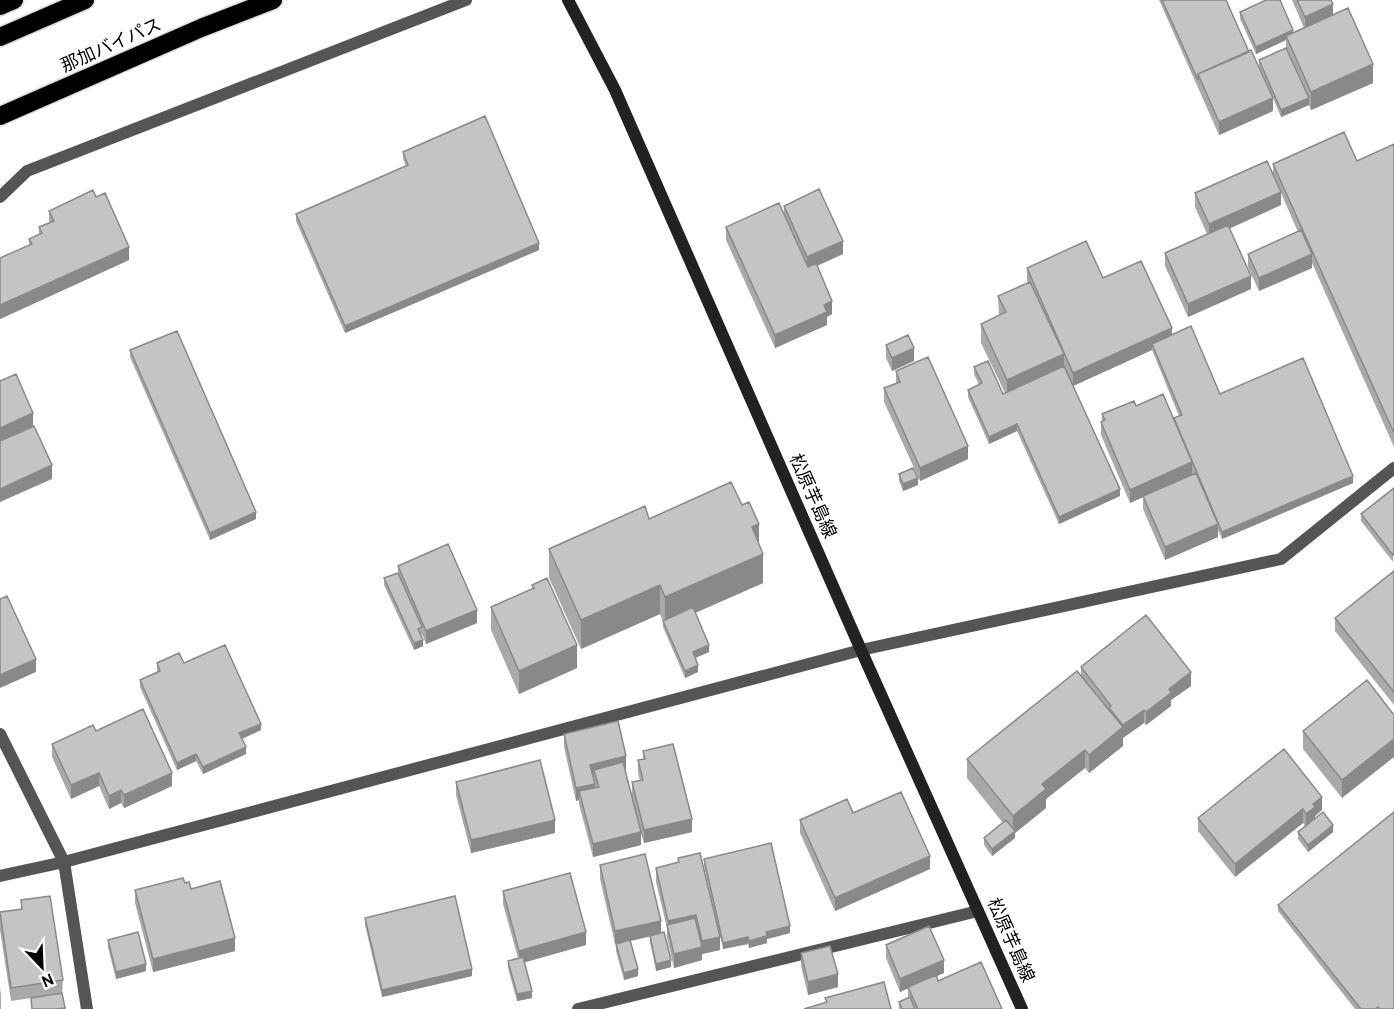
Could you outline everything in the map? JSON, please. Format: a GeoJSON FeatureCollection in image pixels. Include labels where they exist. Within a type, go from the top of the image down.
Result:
{"type":"FeatureCollection","features":[{"type":"Feature","properties":{"kind":"highway"},"geometry":{"type":"LineString","coordinates":[[0,6],[14,0]]}},
{"type":"Feature","properties":{"kind":"highway"},"geometry":{"type":"LineString","coordinates":[[0,36],[85,0]]}},
{"type":"Feature","properties":{"kind":"highway","name":"那加バイパス"},"geometry":{"type":"LineString","coordinates":[[0,116],[201,28],[273,0]]}},
{"type":"Feature","properties":{"kind":"main road","name":"松原芋島線"},"geometry":{"type":"LineString","coordinates":[[568,0],[615,90],[861,650],[1022,1009]]}},
{"type":"Feature","properties":{"kind":"street"},"geometry":{"type":"LineString","coordinates":[[0,197],[27,171],[466,0]]}},
{"type":"Feature","properties":{"kind":"street"},"geometry":{"type":"LineString","coordinates":[[0,876],[64,862],[861,650],[1281,559],[1394,468]]}},
{"type":"Feature","properties":{"kind":"street"},"geometry":{"type":"LineString","coordinates":[[0,734],[64,862],[87,1009]]}},
{"type":"Feature","properties":{"kind":"street"},"geometry":{"type":"LineString","coordinates":[[578,1009],[978,910]]}},
{"type":"Feature","properties":{"kind":"building"},"geometry":{"type":"Polygon","coordinates":[[[1162,0],[1226,0],[1249,52],[1198,74],[1198,80],[1162,0]]]}},
{"type":"Feature","properties":{"kind":"building"},"geometry":{"type":"Polygon","coordinates":[[[1266,0],[1280,0],[1293,30],[1256,47],[1240,12],[1266,0]]]}},
{"type":"Feature","properties":{"kind":"building"},"geometry":{"type":"Polygon","coordinates":[[[1297,0],[1331,0],[1333,4],[1305,17],[1297,0]]]}},
{"type":"Feature","properties":{"kind":"building"},"geometry":{"type":"Polygon","coordinates":[[[1348,8],[1373,64],[1311,92],[1286,36],[1348,8]]]}},
{"type":"Feature","properties":{"kind":"building"},"geometry":{"type":"Polygon","coordinates":[[[1286,48],[1309,98],[1281,110],[1259,60],[1286,48]]]}},
{"type":"Feature","properties":{"kind":"building"},"geometry":{"type":"Polygon","coordinates":[[[1251,50],[1273,98],[1219,122],[1198,74],[1251,50]]]}},
{"type":"Feature","properties":{"kind":"building"},"geometry":{"type":"Polygon","coordinates":[[[485,116],[539,243],[345,326],[296,214],[408,165],[403,152],[485,116]]]}},
{"type":"Feature","properties":{"kind":"building"},"geometry":{"type":"Polygon","coordinates":[[[1344,132],[1357,161],[1394,144],[1394,433],[1273,164],[1344,132]]]}},
{"type":"Feature","properties":{"kind":"building"},"geometry":{"type":"Polygon","coordinates":[[[1267,161],[1281,192],[1209,224],[1195,193],[1267,161]]]}},
{"type":"Feature","properties":{"kind":"building"},"geometry":{"type":"Polygon","coordinates":[[[819,189],[843,241],[807,257],[784,206],[819,189]]]}},
{"type":"Feature","properties":{"kind":"building"},"geometry":{"type":"Polygon","coordinates":[[[93,190],[96,197],[105,193],[129,247],[0,305],[0,258],[32,244],[29,239],[42,233],[39,227],[54,221],[49,211],[93,190]]]}},
{"type":"Feature","properties":{"kind":"building"},"geometry":{"type":"Polygon","coordinates":[[[779,203],[808,267],[816,263],[832,301],[824,305],[827,312],[775,335],[726,227],[779,203]]]}},
{"type":"Feature","properties":{"kind":"building"},"geometry":{"type":"Polygon","coordinates":[[[1228,225],[1251,276],[1188,304],[1165,253],[1228,225]]]}},
{"type":"Feature","properties":{"kind":"building"},"geometry":{"type":"Polygon","coordinates":[[[1301,230],[1312,254],[1259,278],[1248,254],[1301,230]]]}},
{"type":"Feature","properties":{"kind":"building"},"geometry":{"type":"Polygon","coordinates":[[[1086,241],[1103,278],[1141,261],[1172,328],[1073,373],[1027,268],[1086,241]]]}},
{"type":"Feature","properties":{"kind":"building"},"geometry":{"type":"Polygon","coordinates":[[[1030,282],[1064,354],[1007,380],[981,324],[1006,312],[998,296],[1030,282]]]}},
{"type":"Feature","properties":{"kind":"building"},"geometry":{"type":"Polygon","coordinates":[[[1191,326],[1220,394],[1303,358],[1353,476],[1222,532],[1174,418],[1182,415],[1152,344],[1191,326]]]}},
{"type":"Feature","properties":{"kind":"building"},"geometry":{"type":"Polygon","coordinates":[[[177,331],[256,512],[210,533],[130,350],[177,331]]]}},
{"type":"Feature","properties":{"kind":"building"},"geometry":{"type":"Polygon","coordinates":[[[908,335],[914,348],[892,358],[886,345],[908,335]]]}},
{"type":"Feature","properties":{"kind":"building"},"geometry":{"type":"Polygon","coordinates":[[[928,357],[968,446],[920,468],[884,388],[900,382],[896,371],[928,357]]]}},
{"type":"Feature","properties":{"kind":"building"},"geometry":{"type":"Polygon","coordinates":[[[988,361],[1003,394],[1064,366],[1120,489],[1059,517],[1017,424],[989,437],[968,390],[982,383],[974,367],[988,361]]]}},
{"type":"Feature","properties":{"kind":"building"},"geometry":{"type":"Polygon","coordinates":[[[16,374],[33,413],[0,428],[0,381],[16,374]]]}},
{"type":"Feature","properties":{"kind":"building"},"geometry":{"type":"Polygon","coordinates":[[[1163,394],[1192,462],[1130,490],[1101,422],[1105,420],[1102,414],[1134,401],[1136,406],[1163,394]]]}},
{"type":"Feature","properties":{"kind":"building"},"geometry":{"type":"Polygon","coordinates":[[[34,426],[52,465],[0,489],[0,441],[34,426]]]}},
{"type":"Feature","properties":{"kind":"building"},"geometry":{"type":"Polygon","coordinates":[[[913,468],[918,478],[903,484],[899,474],[913,468]]]}},
{"type":"Feature","properties":{"kind":"building"},"geometry":{"type":"Polygon","coordinates":[[[1196,473],[1218,524],[1165,547],[1143,496],[1196,473]]]}},
{"type":"Feature","properties":{"kind":"building"},"geometry":{"type":"Polygon","coordinates":[[[731,482],[742,505],[749,502],[759,524],[752,527],[763,554],[665,597],[660,585],[581,620],[549,549],[645,506],[649,519],[731,482]]]}},
{"type":"Feature","properties":{"kind":"building"},"geometry":{"type":"Polygon","coordinates":[[[1394,488],[1394,555],[1393,555],[1361,514],[1394,488]]]}},
{"type":"Feature","properties":{"kind":"building"},"geometry":{"type":"Polygon","coordinates":[[[448,544],[477,610],[426,631],[398,566],[448,544]]]}},
{"type":"Feature","properties":{"kind":"building"},"geometry":{"type":"Polygon","coordinates":[[[1394,571],[1394,692],[1335,618],[1394,571]]]}},
{"type":"Feature","properties":{"kind":"building"},"geometry":{"type":"Polygon","coordinates":[[[398,573],[422,627],[418,629],[423,640],[414,643],[384,578],[398,573]]]}},
{"type":"Feature","properties":{"kind":"building"},"geometry":{"type":"Polygon","coordinates":[[[547,578],[577,645],[519,671],[491,607],[534,588],[532,585],[547,578]]]}},
{"type":"Feature","properties":{"kind":"building"},"geometry":{"type":"Polygon","coordinates":[[[7,596],[36,659],[0,675],[0,599],[7,596]]]}},
{"type":"Feature","properties":{"kind":"building"},"geometry":{"type":"Polygon","coordinates":[[[693,607],[709,645],[693,652],[698,665],[685,671],[663,621],[693,607]]]}},
{"type":"Feature","properties":{"kind":"building"},"geometry":{"type":"Polygon","coordinates":[[[1146,615],[1191,672],[1169,689],[1171,693],[1146,712],[1144,710],[1123,725],[1081,667],[1146,615]]]}},
{"type":"Feature","properties":{"kind":"building"},"geometry":{"type":"Polygon","coordinates":[[[225,645],[261,724],[239,733],[246,747],[203,767],[196,754],[177,763],[140,680],[160,671],[157,663],[179,653],[184,663],[225,645]]]}},
{"type":"Feature","properties":{"kind":"building"},"geometry":{"type":"Polygon","coordinates":[[[1077,671],[1123,727],[1089,755],[1085,750],[1042,784],[1046,789],[1013,816],[967,759],[1077,671]]]}},
{"type":"Feature","properties":{"kind":"building"},"geometry":{"type":"Polygon","coordinates":[[[1367,680],[1394,715],[1394,739],[1342,780],[1303,731],[1367,680]]]}},
{"type":"Feature","properties":{"kind":"building"},"geometry":{"type":"Polygon","coordinates":[[[143,709],[172,773],[124,795],[121,790],[109,796],[99,773],[71,785],[52,744],[93,725],[96,731],[143,709]]]}},
{"type":"Feature","properties":{"kind":"building"},"geometry":{"type":"Polygon","coordinates":[[[618,721],[626,756],[590,765],[595,784],[576,788],[564,734],[618,721]]]}},
{"type":"Feature","properties":{"kind":"building"},"geometry":{"type":"Polygon","coordinates":[[[673,744],[692,819],[644,830],[632,782],[643,780],[638,760],[645,759],[643,751],[673,744]]]}},
{"type":"Feature","properties":{"kind":"building"},"geometry":{"type":"Polygon","coordinates":[[[1284,749],[1322,797],[1306,814],[1303,809],[1235,864],[1198,818],[1284,749]]]}},
{"type":"Feature","properties":{"kind":"building"},"geometry":{"type":"Polygon","coordinates":[[[540,760],[555,820],[471,840],[456,782],[540,760]]]}},
{"type":"Feature","properties":{"kind":"building"},"geometry":{"type":"Polygon","coordinates":[[[623,762],[641,832],[593,844],[579,791],[599,787],[594,770],[623,762]]]}},
{"type":"Feature","properties":{"kind":"building"},"geometry":{"type":"Polygon","coordinates":[[[901,792],[930,856],[835,898],[800,820],[847,799],[853,813],[901,792]]]}},
{"type":"Feature","properties":{"kind":"building"},"geometry":{"type":"Polygon","coordinates":[[[1323,812],[1333,825],[1308,845],[1298,832],[1323,812]]]}},
{"type":"Feature","properties":{"kind":"building"},"geometry":{"type":"Polygon","coordinates":[[[1394,812],[1394,1009],[1378,1007],[1361,1009],[1278,905],[1394,812]]]}},
{"type":"Feature","properties":{"kind":"building"},"geometry":{"type":"Polygon","coordinates":[[[1006,820],[1015,831],[992,849],[984,838],[1006,820]]]}},
{"type":"Feature","properties":{"kind":"building"},"geometry":{"type":"Polygon","coordinates":[[[771,843],[790,926],[766,932],[767,936],[749,941],[748,937],[723,943],[704,859],[771,843]]]}},
{"type":"Feature","properties":{"kind":"building"},"geometry":{"type":"Polygon","coordinates":[[[700,853],[720,937],[702,941],[696,915],[668,921],[656,868],[679,862],[678,858],[700,853]]]}},
{"type":"Feature","properties":{"kind":"building"},"geometry":{"type":"Polygon","coordinates":[[[645,854],[661,921],[615,931],[600,865],[645,854]]]}},
{"type":"Feature","properties":{"kind":"building"},"geometry":{"type":"Polygon","coordinates":[[[570,873],[586,932],[519,951],[503,891],[570,873]]]}},
{"type":"Feature","properties":{"kind":"building"},"geometry":{"type":"Polygon","coordinates":[[[183,878],[185,883],[189,882],[191,889],[220,881],[235,938],[153,959],[135,890],[183,878]]]}},
{"type":"Feature","properties":{"kind":"building"},"geometry":{"type":"Polygon","coordinates":[[[50,896],[63,980],[11,988],[0,912],[22,909],[21,900],[50,896]]]}},
{"type":"Feature","properties":{"kind":"building"},"geometry":{"type":"Polygon","coordinates":[[[455,896],[472,969],[382,990],[365,918],[455,896]]]}},
{"type":"Feature","properties":{"kind":"building"},"geometry":{"type":"Polygon","coordinates":[[[695,918],[702,947],[674,954],[667,925],[695,918]]]}},
{"type":"Feature","properties":{"kind":"building"},"geometry":{"type":"Polygon","coordinates":[[[929,926],[944,960],[900,979],[886,945],[929,926]]]}},
{"type":"Feature","properties":{"kind":"building"},"geometry":{"type":"Polygon","coordinates":[[[138,932],[146,964],[116,972],[108,940],[138,932]]]}},
{"type":"Feature","properties":{"kind":"building"},"geometry":{"type":"Polygon","coordinates":[[[664,932],[671,960],[656,964],[650,936],[664,932]]]}},
{"type":"Feature","properties":{"kind":"building"},"geometry":{"type":"Polygon","coordinates":[[[630,940],[638,969],[624,973],[616,944],[630,940]]]}},
{"type":"Feature","properties":{"kind":"building"},"geometry":{"type":"Polygon","coordinates":[[[830,946],[838,974],[808,982],[801,953],[830,946]]]}},
{"type":"Feature","properties":{"kind":"building"},"geometry":{"type":"Polygon","coordinates":[[[523,957],[532,991],[517,994],[508,961],[523,957]]]}},
{"type":"Feature","properties":{"kind":"building"},"geometry":{"type":"Polygon","coordinates":[[[981,962],[1002,1009],[918,1009],[908,987],[936,975],[938,981],[981,962]]]}},
{"type":"Feature","properties":{"kind":"building"},"geometry":{"type":"Polygon","coordinates":[[[884,982],[891,1009],[804,1009],[827,1002],[825,998],[884,982]]]}},
{"type":"Feature","properties":{"kind":"building"},"geometry":{"type":"Polygon","coordinates":[[[62,993],[65,1008],[32,1009],[31,998],[62,993]]]}},
{"type":"Feature","properties":{"kind":"building"},"geometry":{"type":"Polygon","coordinates":[[[910,997],[915,1009],[902,1009],[899,1002],[910,997]]]}}]}
